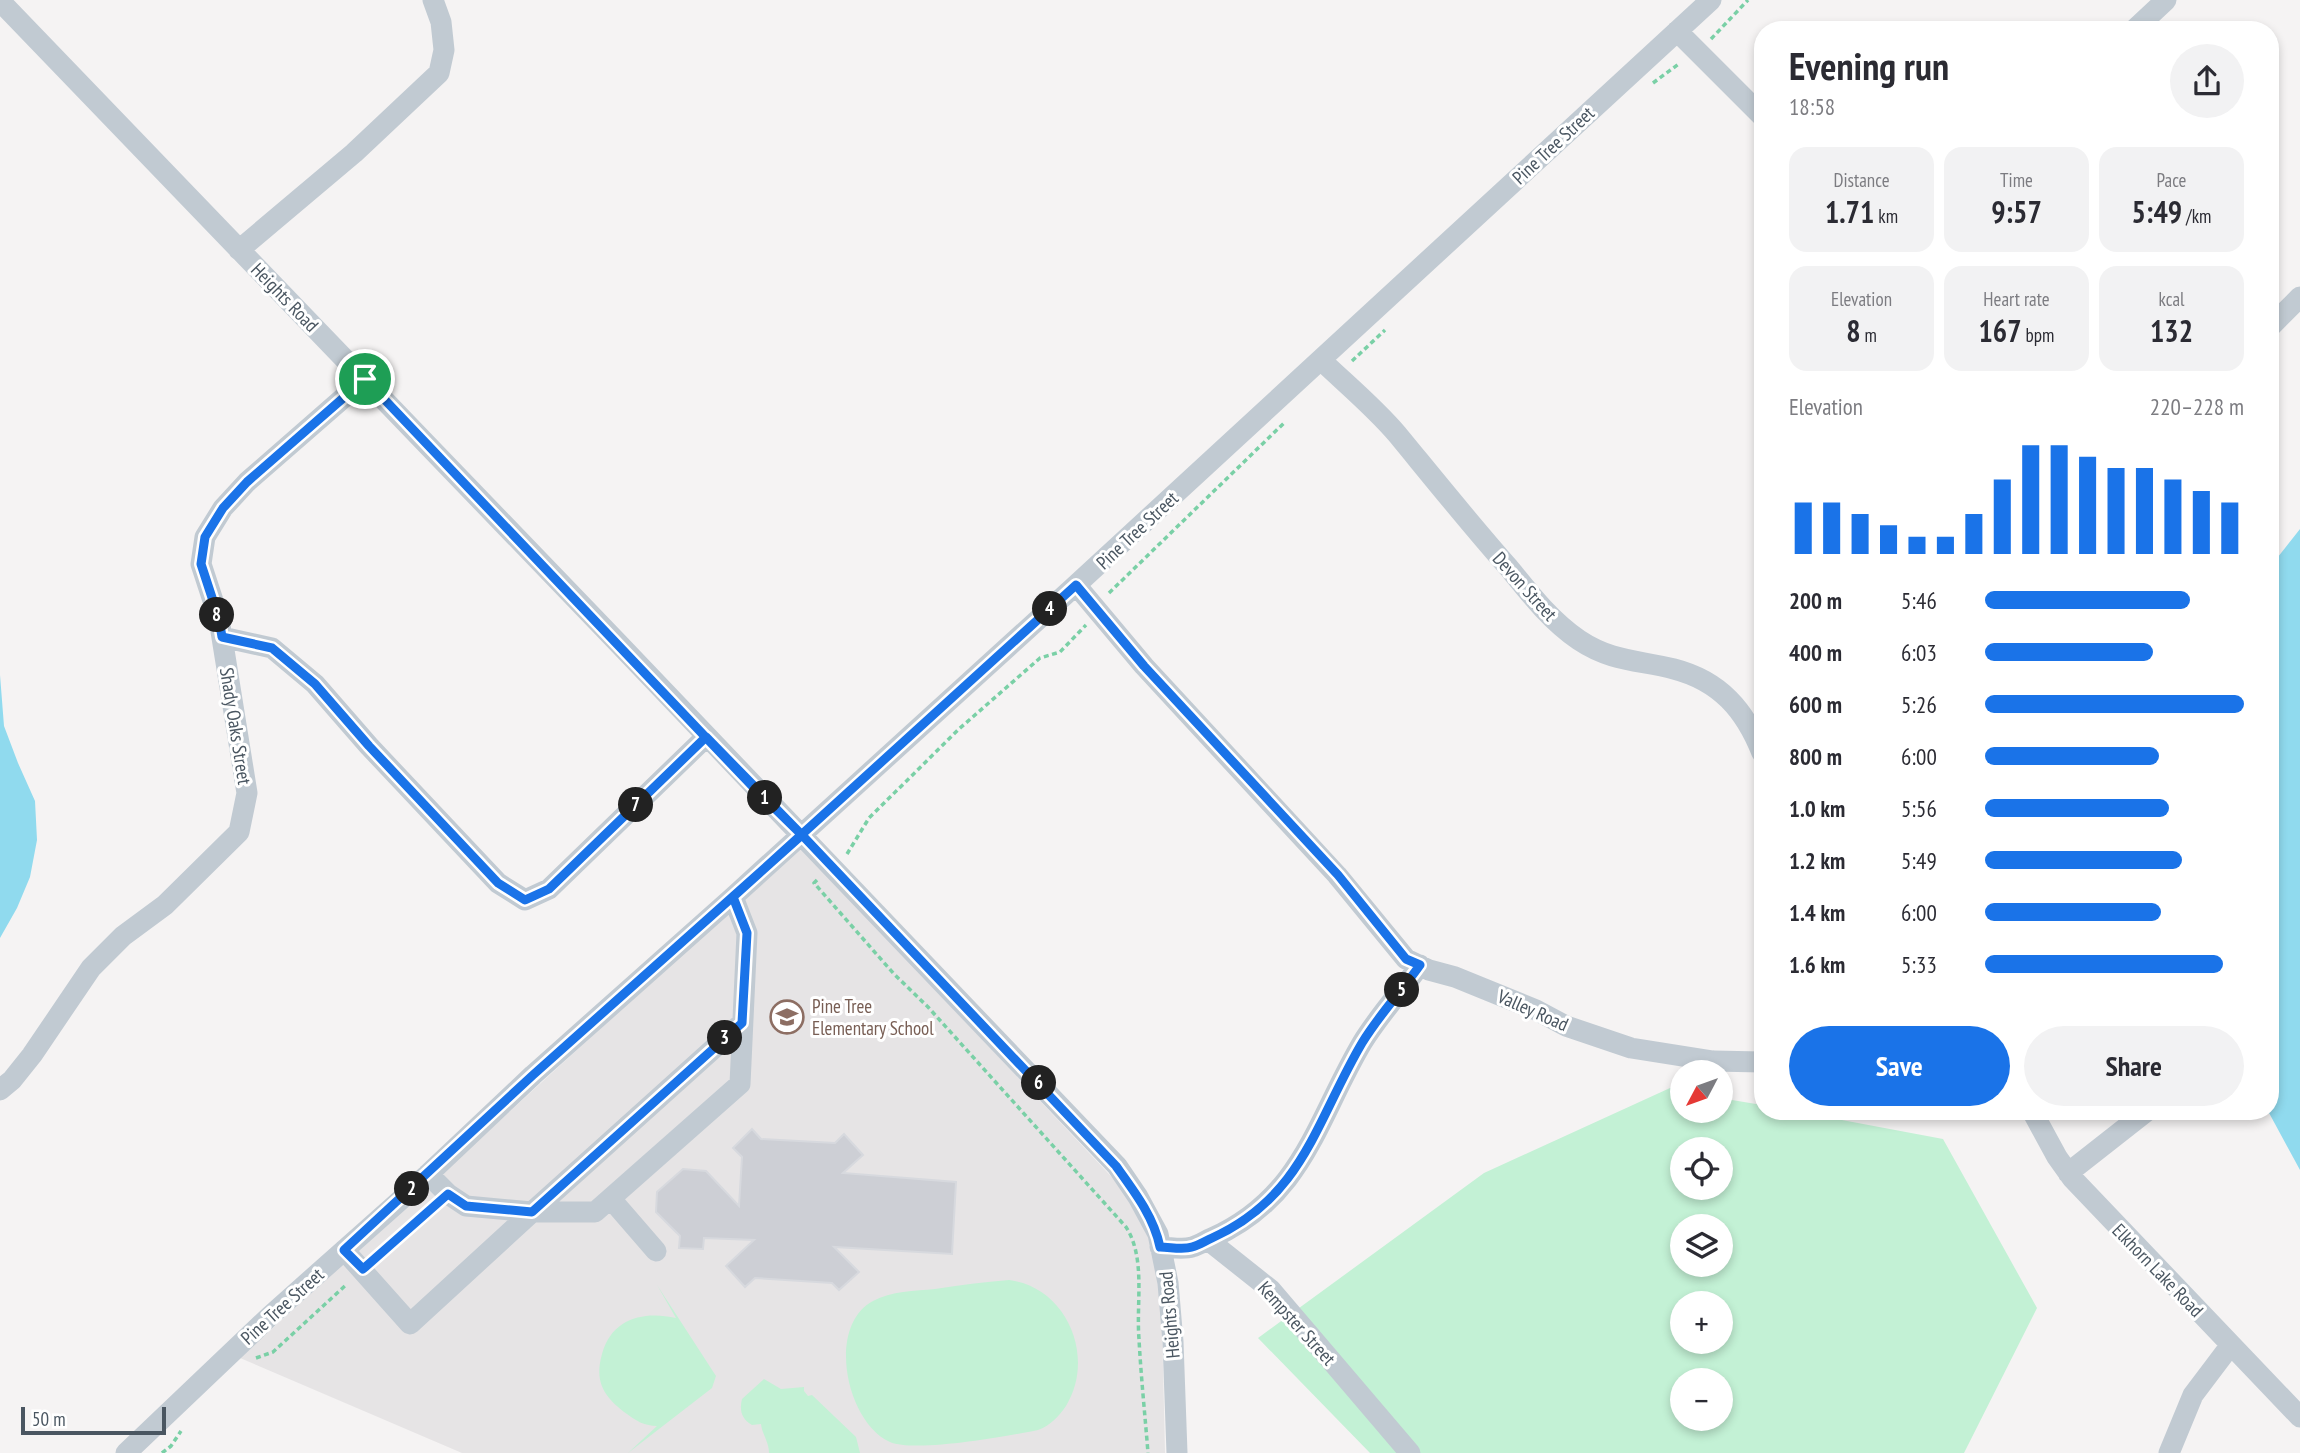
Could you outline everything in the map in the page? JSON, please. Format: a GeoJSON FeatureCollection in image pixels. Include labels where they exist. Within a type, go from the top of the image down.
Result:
{"type":"FeatureCollection","features":[{"type":"Feature","properties":{"kind":"street"},"geometry":{"type":"LineString","coordinates":[[239,250],[354,153],[439,73],[444,50],[442,22],[433,0]]}},
{"type":"Feature","properties":{"kind":"street","name":"Pine Tree Street"},"geometry":{"type":"LineString","coordinates":[[136,1450],[270,1316],[533,1075],[1076,585],[1329,367],[1711,0]]}},
{"type":"Feature","properties":{"kind":"street"},"geometry":{"type":"LineString","coordinates":[[2144,21],[2166,0]]}},
{"type":"Feature","properties":{"kind":"street","name":"Heights Road"},"geometry":{"type":"LineString","coordinates":[[0,1],[802,835],[1116,1166],[1138,1197],[1158,1234],[1168,1283],[1177,1453]]}},
{"type":"Feature","properties":{"kind":"street"},"geometry":{"type":"LineString","coordinates":[[1677,31],[1754,108]]}},
{"type":"Feature","properties":{"kind":"street"},"geometry":{"type":"LineString","coordinates":[[2279,318],[2300,297]]}},
{"type":"Feature","properties":{"kind":"street","name":"Devon Street"},"geometry":{"type":"LineString","coordinates":[[1329,367],[1394,431],[1547,613],[1578,639],[1598,650],[1627,661],[1676,669],[1725,693],[1743,714],[1754,737]]}},
{"type":"Feature","properties":{"kind":"street","name":"Shady Oaks Street"},"geometry":{"type":"LineString","coordinates":[[0,1090],[12,1080],[32,1055],[91,968],[123,936],[165,905],[239,832],[247,793],[219,619],[201,564],[205,537],[223,508],[247,482],[365,379]]}},
{"type":"Feature","properties":{"kind":"street"},"geometry":{"type":"LineString","coordinates":[[1076,585],[1144,666],[1338,875],[1406,959],[1420,965],[1362,1043],[1318,1131],[1288,1179],[1267,1203],[1242,1223],[1191,1248],[1160,1247]]}},
{"type":"Feature","properties":{"kind":"street"},"geometry":{"type":"LineString","coordinates":[[222,637],[272,648],[315,684],[458,842],[498,883],[525,900],[549,889],[706,737]]}},
{"type":"Feature","properties":{"kind":"street"},"geometry":{"type":"LineString","coordinates":[[428,1174],[448,1194],[466,1206],[532,1212],[596,1212],[740,1084],[747,933],[733,897]]}},
{"type":"Feature","properties":{"kind":"street","name":"Valley Road"},"geometry":{"type":"LineString","coordinates":[[1420,965],[1536,1010],[1566,1026],[1631,1048],[1713,1061],[1754,1060]]}},
{"type":"Feature","properties":{"kind":"street"},"geometry":{"type":"LineString","coordinates":[[344,1250],[410,1324],[742,1023]]}},
{"type":"Feature","properties":{"kind":"street","name":"Elkhorn Lake Road"},"geometry":{"type":"LineString","coordinates":[[2037,1120],[2068,1173],[2101,1211],[2300,1417]]}},
{"type":"Feature","properties":{"kind":"street"},"geometry":{"type":"LineString","coordinates":[[2068,1173],[2136,1120]]}},
{"type":"Feature","properties":{"kind":"street"},"geometry":{"type":"LineString","coordinates":[[611,1199],[656,1251]]}},
{"type":"Feature","properties":{"kind":"street","name":"Kempster Street"},"geometry":{"type":"LineString","coordinates":[[1208,1240],[1270,1290],[1410,1453]]}},
{"type":"Feature","properties":{"kind":"street"},"geometry":{"type":"LineString","coordinates":[[2169,1453],[2193,1395],[2231,1346]]}},
{"type":"Feature","properties":{"kind":"path"},"geometry":{"type":"LineString","coordinates":[[1647,88],[1698,52],[1726,26],[1748,0]]}},
{"type":"Feature","properties":{"kind":"path"},"geometry":{"type":"LineString","coordinates":[[1329,367],[1385,330]]}},
{"type":"Feature","properties":{"kind":"path"},"geometry":{"type":"LineString","coordinates":[[1148,1453],[1138,1336],[1138,1275],[1132,1236],[814,883],[847,854],[869,818],[959,729],[1040,658],[1060,652],[1084,628],[1106,596],[1289,418]]}},
{"type":"Feature","properties":{"kind":"path"},"geometry":{"type":"LineString","coordinates":[[247,1362],[273,1352],[448,1194]]}},
{"type":"Feature","properties":{"kind":"path"},"geometry":{"type":"LineString","coordinates":[[162,1453],[186,1424]]}},
{"type":"Feature","properties":{"kind":"shaded area","name":"Pine Tree Elementary School"},"geometry":{"type":"Polygon","coordinates":[[[800,846],[1123,1189],[1149,1231],[1161,1281],[1165,1453],[462,1453],[240,1358],[800,846]]]}},
{"type":"Feature","properties":{"kind":"green space"},"geometry":{"type":"Polygon","coordinates":[[[1670,1088],[1670,1124],[1732,1124],[1733,1100],[1754,1104],[1754,1120],[1842,1120],[1943,1139],[2037,1308],[1964,1453],[1370,1453],[1258,1338],[1484,1173],[1670,1088]]]}},
{"type":"Feature","properties":{"kind":"green space"},"geometry":{"type":"Polygon","coordinates":[[[1009,1280],[1029,1285],[1047,1296],[1070,1327],[1076,1346],[1078,1367],[1075,1387],[1057,1417],[1038,1430],[940,1445],[903,1445],[890,1442],[875,1431],[862,1415],[847,1373],[846,1351],[850,1331],[858,1313],[873,1301],[895,1293],[1009,1280]]]}},
{"type":"Feature","properties":{"kind":"green space"},"geometry":{"type":"Polygon","coordinates":[[[657,1285],[716,1376],[712,1388],[628,1453],[657,1426],[637,1421],[612,1401],[600,1381],[600,1364],[607,1342],[621,1325],[641,1317],[676,1318],[657,1285]]]}},
{"type":"Feature","properties":{"kind":"green space"},"geometry":{"type":"Polygon","coordinates":[[[764,1379],[781,1389],[804,1387],[808,1396],[812,1395],[856,1437],[860,1453],[769,1453],[761,1424],[749,1423],[742,1414],[741,1407],[742,1399],[764,1379]]]}},
{"type":"Feature","properties":{"kind":"water"},"geometry":{"type":"Polygon","coordinates":[[[2300,529],[2300,1170],[2273,1120],[2279,1120],[2279,556],[2300,529]]]}},
{"type":"Feature","properties":{"kind":"water"},"geometry":{"type":"Polygon","coordinates":[[[0,675],[4,726],[35,801],[37,840],[30,877],[0,938],[0,675]]]}},
{"type":"Feature","properties":{"kind":"building"},"geometry":{"type":"Polygon","coordinates":[[[752,1129],[761,1139],[835,1143],[844,1134],[863,1155],[843,1173],[956,1182],[952,1254],[834,1247],[859,1272],[839,1290],[832,1283],[755,1278],[745,1287],[726,1266],[754,1240],[704,1238],[703,1249],[679,1248],[680,1236],[656,1212],[657,1192],[683,1169],[706,1171],[739,1206],[742,1157],[733,1148],[752,1129]]]}},
{"type":"Feature","properties":{"kind":"place","name":"Pine Tree Elementary School"},"geometry":{"type":"Point","coordinates":[787,1017]}},
{"type":"Feature","properties":{"kind":"route"},"geometry":{"type":"LineString","coordinates":[[365,379],[247,482],[223,508],[205,537],[201,564],[222,637],[272,648],[315,684],[458,842],[498,883],[525,900],[549,889],[706,737],[754,788],[802,835],[1063,1108],[1116,1166],[1138,1197],[1158,1234],[1160,1247],[1191,1248],[1242,1223],[1267,1203],[1288,1179],[1318,1131],[1362,1043],[1420,965],[1406,959],[1338,875],[1144,666],[1076,585],[802,835],[733,897],[747,933],[742,1023],[532,1212],[466,1206],[448,1194],[363,1269],[344,1250],[533,1075],[802,835],[754,788],[618,643],[365,379]]}}]}
